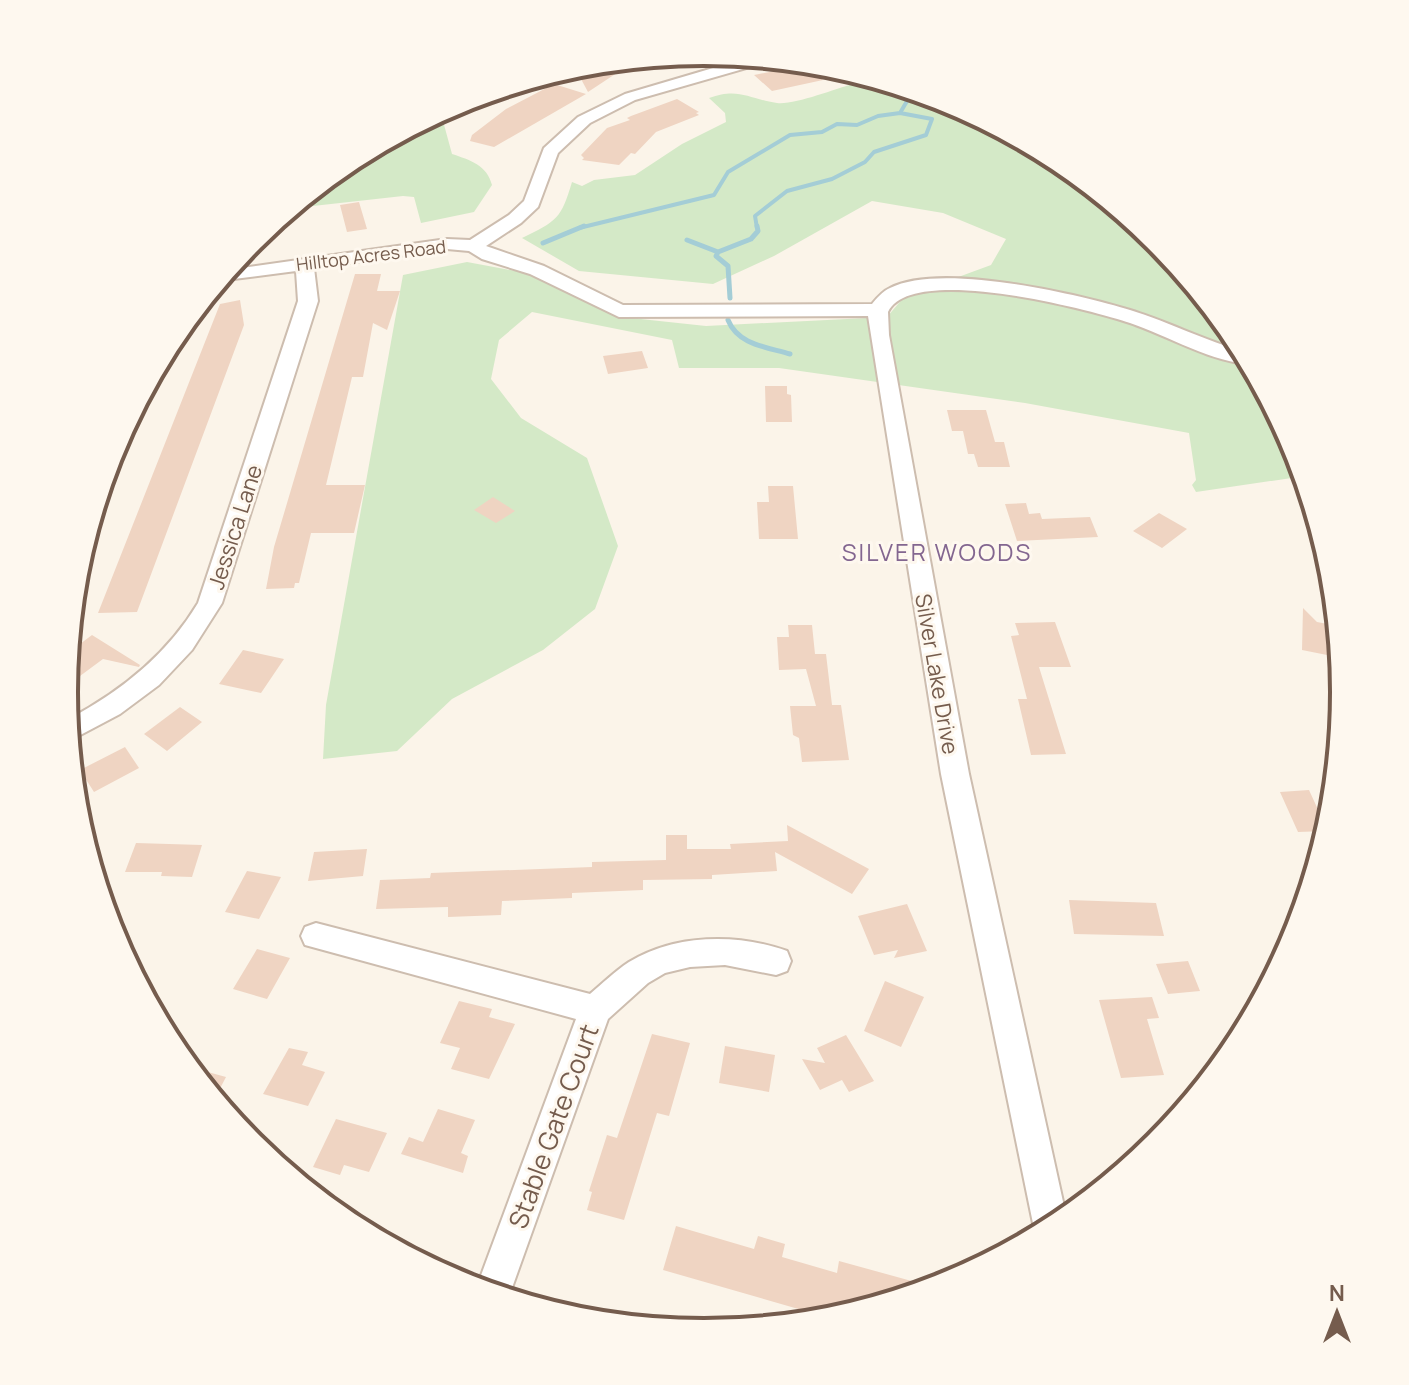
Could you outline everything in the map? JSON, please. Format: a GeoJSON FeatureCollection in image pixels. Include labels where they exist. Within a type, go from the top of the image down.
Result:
{"type":"FeatureCollection","features":[{"type":"Feature","properties":{"kind":"street"},"geometry":{"type":"LineString","coordinates":[[716,66],[630,97],[584,120],[550,151],[532,203],[515,219],[473,246],[488,255],[537,270],[599,303],[627,312],[879,310],[889,296],[915,287],[950,285],[1009,289],[1122,314],[1230,352]]}},
{"type":"Feature","properties":{"kind":"street","name":"Hilltop Acres Road"},"geometry":{"type":"LineString","coordinates":[[238,273],[417,246],[473,246]]}},
{"type":"Feature","properties":{"kind":"street","name":"Jessica Lane"},"geometry":{"type":"LineString","coordinates":[[79,725],[132,693],[153,676],[198,627],[210,603],[308,301],[308,280],[303,263]]}},
{"type":"Feature","properties":{"kind":"street","name":"Silver Lake Drive"},"geometry":{"type":"LineString","coordinates":[[879,310],[879,335],[955,774],[1048,1216]]}},
{"type":"Feature","properties":{"kind":"street"},"geometry":{"type":"LineString","coordinates":[[316,936],[595,1010]]}},
{"type":"Feature","properties":{"kind":"street","name":"Stable Gate Court"},"geometry":{"type":"LineString","coordinates":[[496,1283],[595,1010],[637,973],[659,961],[690,954],[725,952],[776,961]]}},
{"type":"Feature","properties":{"kind":"green space"},"geometry":{"type":"Polygon","coordinates":[[[853,84],[906,99],[982,131],[1053,172],[1118,221],[1176,279],[1225,344],[1266,415],[1293,478],[1196,492],[1192,485],[1196,480],[1189,433],[1025,403],[779,368],[679,368],[672,340],[532,312],[499,340],[491,379],[521,418],[587,458],[618,546],[595,609],[543,650],[452,699],[397,751],[323,759],[326,705],[403,275],[467,262],[527,273],[622,317],[706,326],[887,317],[904,297],[991,265],[1006,239],[943,213],[872,201],[774,256],[713,284],[579,271],[522,238],[556,218],[572,182],[582,186],[594,180],[635,175],[682,144],[726,122],[725,113],[709,98],[736,94],[785,103],[853,84]]]}},
{"type":"Feature","properties":{"kind":"green space"},"geometry":{"type":"Polygon","coordinates":[[[444,124],[452,154],[482,168],[492,185],[474,212],[421,223],[414,197],[309,206],[391,150],[444,124]]]}},
{"type":"Feature","properties":{"kind":"building"},"geometry":{"type":"Polygon","coordinates":[[[778,70],[819,77],[823,80],[772,91],[754,75],[778,70]]]}},
{"type":"Feature","properties":{"kind":"building"},"geometry":{"type":"Polygon","coordinates":[[[619,72],[588,92],[581,78],[619,72]]]}},
{"type":"Feature","properties":{"kind":"building"},"geometry":{"type":"Polygon","coordinates":[[[555,84],[586,94],[494,147],[470,141],[472,135],[506,109],[555,84]]]}},
{"type":"Feature","properties":{"kind":"building"},"geometry":{"type":"Polygon","coordinates":[[[677,99],[699,112],[696,113],[699,115],[656,132],[635,154],[631,153],[619,165],[582,160],[581,155],[607,128],[677,99]]]}},
{"type":"Feature","properties":{"kind":"building"},"geometry":{"type":"Polygon","coordinates":[[[359,202],[367,229],[347,232],[340,205],[359,202]]]}},
{"type":"Feature","properties":{"kind":"building"},"geometry":{"type":"Polygon","coordinates":[[[355,274],[381,274],[377,291],[400,291],[387,330],[373,323],[363,377],[352,377],[326,485],[365,485],[354,533],[311,533],[299,583],[295,583],[294,588],[266,589],[274,547],[355,274]]]}},
{"type":"Feature","properties":{"kind":"building"},"geometry":{"type":"Polygon","coordinates":[[[240,300],[244,325],[137,612],[98,613],[220,304],[240,300]]]}},
{"type":"Feature","properties":{"kind":"building"},"geometry":{"type":"Polygon","coordinates":[[[642,351],[648,368],[608,374],[603,356],[642,351]]]}},
{"type":"Feature","properties":{"kind":"building"},"geometry":{"type":"Polygon","coordinates":[[[765,386],[787,386],[787,394],[791,395],[792,422],[766,422],[765,386]]]}},
{"type":"Feature","properties":{"kind":"building"},"geometry":{"type":"Polygon","coordinates":[[[947,410],[986,410],[995,442],[1004,442],[1010,467],[978,467],[974,454],[968,454],[963,431],[952,431],[947,410]]]}},
{"type":"Feature","properties":{"kind":"building"},"geometry":{"type":"Polygon","coordinates":[[[768,486],[793,486],[798,539],[759,539],[757,502],[769,502],[768,486]]]}},
{"type":"Feature","properties":{"kind":"building"},"geometry":{"type":"Polygon","coordinates":[[[493,497],[515,511],[496,523],[474,510],[493,497]]]}},
{"type":"Feature","properties":{"kind":"building"},"geometry":{"type":"Polygon","coordinates":[[[1026,503],[1029,514],[1040,513],[1042,519],[1090,517],[1098,537],[1017,541],[1005,504],[1026,503]]]}},
{"type":"Feature","properties":{"kind":"building"},"geometry":{"type":"Polygon","coordinates":[[[1159,513],[1187,529],[1162,548],[1133,531],[1159,513]]]}},
{"type":"Feature","properties":{"kind":"building"},"geometry":{"type":"Polygon","coordinates":[[[1303,608],[1317,622],[1327,624],[1330,656],[1302,650],[1303,608]]]}},
{"type":"Feature","properties":{"kind":"building"},"geometry":{"type":"Polygon","coordinates":[[[1055,622],[1071,667],[1039,667],[1066,754],[1031,755],[1018,699],[1027,699],[1011,636],[1019,635],[1015,623],[1055,622]]]}},
{"type":"Feature","properties":{"kind":"building"},"geometry":{"type":"Polygon","coordinates":[[[788,625],[812,625],[815,654],[826,654],[832,705],[841,705],[849,760],[802,762],[799,738],[793,735],[790,706],[816,706],[806,669],[779,670],[777,637],[789,637],[788,625]]]}},
{"type":"Feature","properties":{"kind":"building"},"geometry":{"type":"Polygon","coordinates":[[[92,635],[140,665],[103,659],[80,676],[80,644],[92,635]]]}},
{"type":"Feature","properties":{"kind":"building"},"geometry":{"type":"Polygon","coordinates":[[[243,650],[284,659],[261,693],[219,684],[243,650]]]}},
{"type":"Feature","properties":{"kind":"building"},"geometry":{"type":"Polygon","coordinates":[[[180,707],[202,722],[167,751],[144,734],[180,707]]]}},
{"type":"Feature","properties":{"kind":"building"},"geometry":{"type":"Polygon","coordinates":[[[125,747],[139,768],[94,792],[82,769],[125,747]]]}},
{"type":"Feature","properties":{"kind":"building"},"geometry":{"type":"Polygon","coordinates":[[[1309,790],[1319,813],[1315,831],[1298,832],[1280,792],[1309,790]]]}},
{"type":"Feature","properties":{"kind":"building"},"geometry":{"type":"Polygon","coordinates":[[[787,825],[869,869],[852,894],[775,852],[777,871],[712,875],[712,879],[643,880],[643,890],[572,893],[572,898],[502,901],[501,915],[448,917],[448,907],[376,909],[380,880],[430,878],[431,873],[592,867],[592,862],[666,860],[666,835],[687,835],[687,849],[731,849],[730,844],[788,841],[787,825]]]}},
{"type":"Feature","properties":{"kind":"building"},"geometry":{"type":"Polygon","coordinates":[[[136,843],[202,845],[192,877],[161,876],[162,872],[125,872],[136,843]]]}},
{"type":"Feature","properties":{"kind":"building"},"geometry":{"type":"Polygon","coordinates":[[[367,849],[363,876],[308,881],[314,852],[367,849]]]}},
{"type":"Feature","properties":{"kind":"building"},"geometry":{"type":"Polygon","coordinates":[[[247,871],[281,877],[259,919],[225,912],[247,871]]]}},
{"type":"Feature","properties":{"kind":"building"},"geometry":{"type":"Polygon","coordinates":[[[1069,900],[1156,903],[1164,936],[1074,934],[1069,900]]]}},
{"type":"Feature","properties":{"kind":"building"},"geometry":{"type":"Polygon","coordinates":[[[907,904],[927,951],[894,958],[898,950],[874,955],[858,916],[907,904]]]}},
{"type":"Feature","properties":{"kind":"building"},"geometry":{"type":"Polygon","coordinates":[[[257,949],[290,958],[267,999],[233,989],[257,949]]]}},
{"type":"Feature","properties":{"kind":"building"},"geometry":{"type":"Polygon","coordinates":[[[1188,961],[1200,991],[1168,994],[1156,964],[1188,961]]]}},
{"type":"Feature","properties":{"kind":"building"},"geometry":{"type":"Polygon","coordinates":[[[885,981],[924,997],[901,1047],[864,1031],[885,981]]]}},
{"type":"Feature","properties":{"kind":"building"},"geometry":{"type":"Polygon","coordinates":[[[1152,997],[1159,1018],[1147,1019],[1164,1075],[1121,1078],[1099,1000],[1152,997]]]}},
{"type":"Feature","properties":{"kind":"building"},"geometry":{"type":"Polygon","coordinates":[[[459,1001],[492,1009],[489,1017],[515,1024],[489,1079],[451,1069],[460,1048],[440,1043],[459,1001]]]}},
{"type":"Feature","properties":{"kind":"building"},"geometry":{"type":"Polygon","coordinates":[[[652,1034],[690,1043],[669,1116],[657,1113],[624,1220],[587,1210],[592,1192],[589,1191],[607,1135],[617,1138],[652,1034]]]}},
{"type":"Feature","properties":{"kind":"building"},"geometry":{"type":"Polygon","coordinates":[[[846,1035],[874,1081],[849,1092],[842,1080],[820,1090],[802,1059],[825,1063],[817,1048],[846,1035]]]}},
{"type":"Feature","properties":{"kind":"building"},"geometry":{"type":"Polygon","coordinates":[[[725,1046],[775,1055],[769,1092],[719,1083],[725,1046]]]}},
{"type":"Feature","properties":{"kind":"building"},"geometry":{"type":"Polygon","coordinates":[[[289,1048],[308,1052],[302,1065],[325,1072],[308,1106],[263,1094],[289,1048]]]}},
{"type":"Feature","properties":{"kind":"building"},"geometry":{"type":"Polygon","coordinates":[[[205,1071],[226,1077],[220,1089],[205,1071]]]}},
{"type":"Feature","properties":{"kind":"building"},"geometry":{"type":"Polygon","coordinates":[[[438,1109],[475,1120],[461,1153],[468,1156],[463,1173],[401,1154],[409,1137],[423,1142],[438,1109]]]}},
{"type":"Feature","properties":{"kind":"building"},"geometry":{"type":"Polygon","coordinates":[[[336,1119],[387,1133],[369,1172],[344,1165],[340,1175],[313,1167],[336,1119]]]}},
{"type":"Feature","properties":{"kind":"building"},"geometry":{"type":"Polygon","coordinates":[[[676,1226],[754,1249],[758,1236],[785,1244],[782,1257],[837,1273],[839,1261],[916,1282],[867,1298],[805,1311],[663,1270],[676,1226]]]}},
{"type":"Feature","properties":{"kind":"waterway"},"geometry":{"type":"LineString","coordinates":[[900,113],[908,100]]}},
{"type":"Feature","properties":{"kind":"waterway"},"geometry":{"type":"LineString","coordinates":[[579,228],[714,195],[728,172],[790,135],[822,132],[837,124],[857,125],[878,116],[900,113]]}},
{"type":"Feature","properties":{"kind":"waterway"},"geometry":{"type":"LineString","coordinates":[[757,228],[755,216],[787,191],[832,179],[865,162],[874,152],[926,135],[932,119],[900,113]]}},
{"type":"Feature","properties":{"kind":"waterway"},"geometry":{"type":"LineString","coordinates":[[579,228],[584,226]]}},
{"type":"Feature","properties":{"kind":"waterway"},"geometry":{"type":"LineString","coordinates":[[718,252],[751,239],[758,231],[757,226]]}},
{"type":"Feature","properties":{"kind":"waterway"},"geometry":{"type":"LineString","coordinates":[[543,243],[579,228]]}},
{"type":"Feature","properties":{"kind":"waterway"},"geometry":{"type":"LineString","coordinates":[[687,240],[718,252]]}},
{"type":"Feature","properties":{"kind":"waterway"},"geometry":{"type":"LineString","coordinates":[[718,252],[716,256],[728,266],[730,298]]}},
{"type":"Feature","properties":{"kind":"waterway"},"geometry":{"type":"LineString","coordinates":[[728,320],[746,340],[790,354]]}},
{"type":"Feature","properties":{"kind":"district","name":"SILVER WOODS"},"geometry":{"type":"Point","coordinates":[937,551]}}]}
